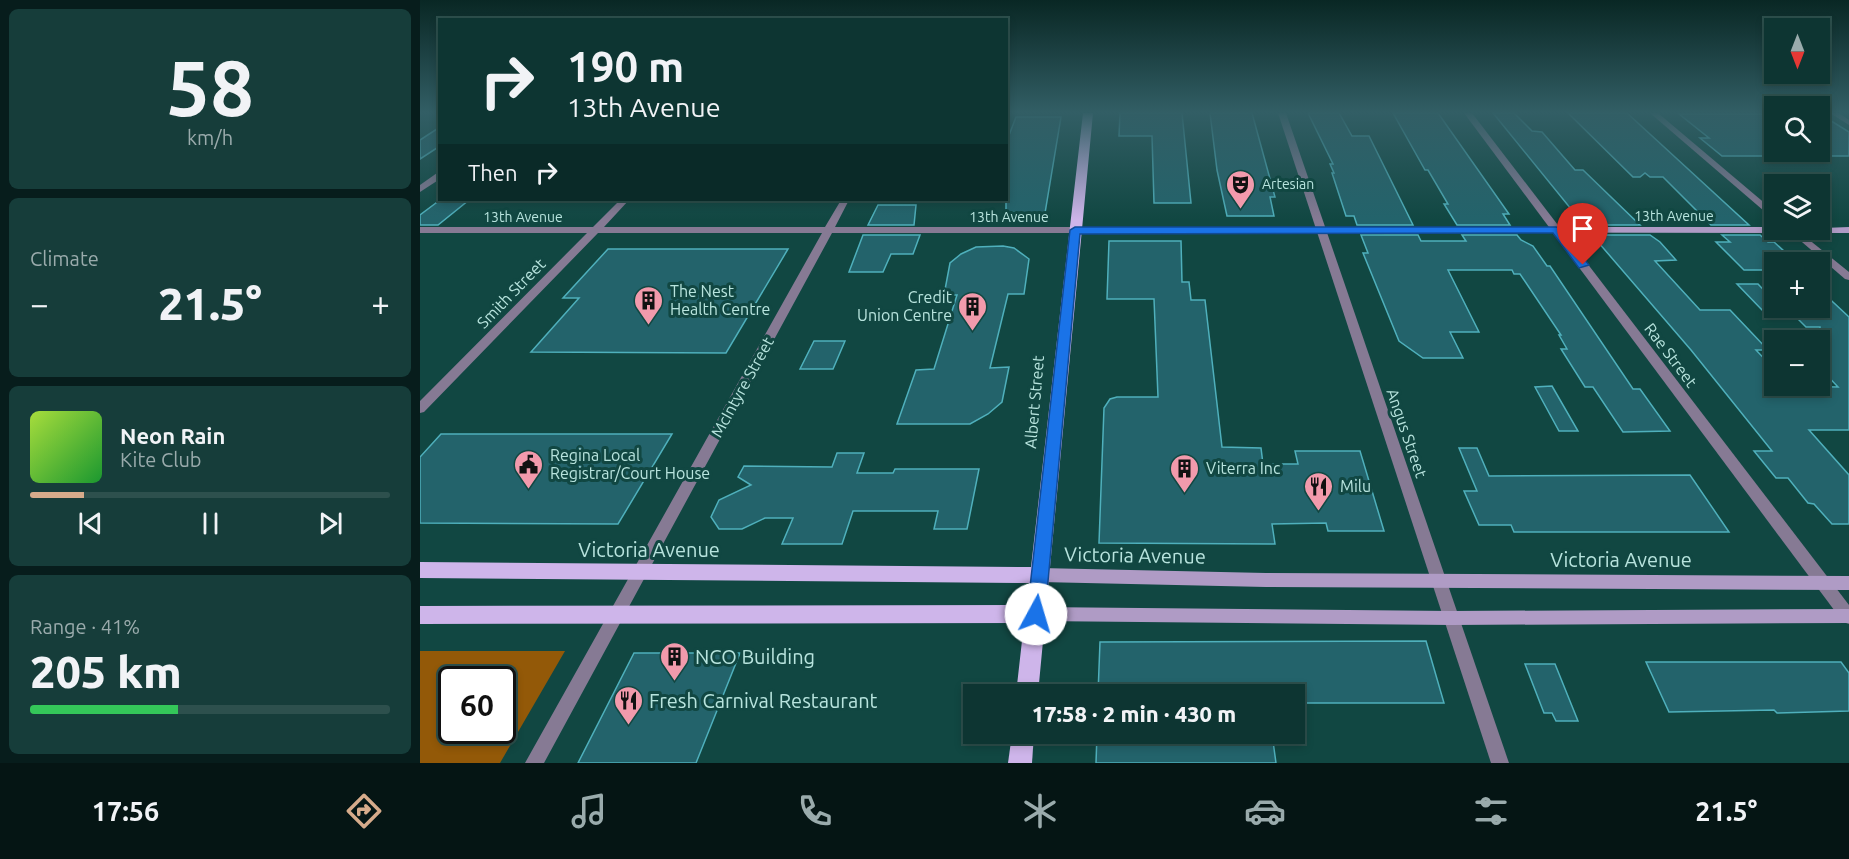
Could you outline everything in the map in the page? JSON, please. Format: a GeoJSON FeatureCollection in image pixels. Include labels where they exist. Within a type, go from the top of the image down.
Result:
{"type":"FeatureCollection","features":[{"type":"Feature","properties":{"kind":"main road","name":"Albert Street"},"geometry":{"type":"LineString","coordinates":[[1029,684],[1084,149]]}},
{"type":"Feature","properties":{"kind":"main road","name":"Victoria Avenue"},"geometry":{"type":"LineString","coordinates":[[420,570],[1040,575]]}},
{"type":"Feature","properties":{"kind":"main road"},"geometry":{"type":"LineString","coordinates":[[420,615],[1036,614]]}},
{"type":"Feature","properties":{"kind":"main road"},"geometry":{"type":"LineString","coordinates":[[1020,763],[1022,744]]}},
{"type":"Feature","properties":{"kind":"street","name":"Angus Street"},"geometry":{"type":"LineString","coordinates":[[1294,149],[1500,763]]}},
{"type":"Feature","properties":{"kind":"street","name":"Rae Street"},"geometry":{"type":"LineString","coordinates":[[1495,149],[1849,616]]}},
{"type":"Feature","properties":{"kind":"street"},"geometry":{"type":"LineString","coordinates":[[1696,149],[1764,206]]}},
{"type":"Feature","properties":{"kind":"street"},"geometry":{"type":"LineString","coordinates":[[420,189],[438,176]]}},
{"type":"Feature","properties":{"kind":"street","name":"Smith Street"},"geometry":{"type":"LineString","coordinates":[[420,410],[624,201]]}},
{"type":"Feature","properties":{"kind":"street","name":"McIntyre Street"},"geometry":{"type":"LineString","coordinates":[[534,763],[844,201]]}},
{"type":"Feature","properties":{"kind":"street","name":"13th Avenue"},"geometry":{"type":"LineString","coordinates":[[420,230],[1764,230]]}},
{"type":"Feature","properties":{"kind":"street","name":"13th Avenue"},"geometry":{"type":"LineString","coordinates":[[1830,230],[1849,230]]}},
{"type":"Feature","properties":{"kind":"street"},"geometry":{"type":"LineString","coordinates":[[1804,240],[1849,278]]}},
{"type":"Feature","properties":{"kind":"street","name":"Victoria Avenue"},"geometry":{"type":"LineString","coordinates":[[1040,575],[1266,580],[1849,583]]}},
{"type":"Feature","properties":{"kind":"street"},"geometry":{"type":"LineString","coordinates":[[1036,614],[1451,618],[1849,616]]}},
{"type":"Feature","properties":{"kind":"shaded area"},"geometry":{"type":"Polygon","coordinates":[[[420,651],[565,651],[516,735],[516,666],[438,666],[438,744],[511,744],[500,763],[420,763],[420,651]]]}},
{"type":"Feature","properties":{"kind":"building"},"geometry":{"type":"Polygon","coordinates":[[[420,149],[436,149],[420,159],[420,149]]]}},
{"type":"Feature","properties":{"kind":"building"},"geometry":{"type":"Polygon","coordinates":[[[1008,149],[1056,149],[1044,219],[1013,219],[1015,212],[1006,212],[1008,149]]]}},
{"type":"Feature","properties":{"kind":"building"},"geometry":{"type":"Polygon","coordinates":[[[1152,149],[1186,149],[1191,203],[1154,203],[1152,149]]]}},
{"type":"Feature","properties":{"kind":"building"},"geometry":{"type":"Polygon","coordinates":[[[1214,149],[1262,149],[1275,197],[1270,197],[1274,216],[1227,216],[1214,149]]]}},
{"type":"Feature","properties":{"kind":"building"},"geometry":{"type":"Polygon","coordinates":[[[1325,149],[1375,149],[1413,225],[1357,225],[1354,216],[1346,216],[1332,173],[1334,173],[1330,164],[1333,164],[1325,149]]]}},
{"type":"Feature","properties":{"kind":"building"},"geometry":{"type":"Polygon","coordinates":[[[1413,149],[1463,149],[1509,214],[1503,214],[1510,225],[1457,225],[1444,204],[1448,204],[1428,170],[1425,170],[1413,149]]]}},
{"type":"Feature","properties":{"kind":"building"},"geometry":{"type":"Polygon","coordinates":[[[1522,149],[1556,149],[1575,170],[1583,170],[1640,225],[1584,225],[1522,149]]]}},
{"type":"Feature","properties":{"kind":"building"},"geometry":{"type":"Polygon","coordinates":[[[1604,149],[1666,149],[1749,225],[1711,225],[1663,177],[1650,177],[1645,173],[1640,177],[1633,177],[1604,149]]]}},
{"type":"Feature","properties":{"kind":"building"},"geometry":{"type":"Polygon","coordinates":[[[1713,149],[1764,149],[1764,156],[1722,156],[1713,149]]]}},
{"type":"Feature","properties":{"kind":"building"},"geometry":{"type":"Polygon","coordinates":[[[1830,149],[1849,149],[1849,156],[1830,156],[1830,149]]]}},
{"type":"Feature","properties":{"kind":"building"},"geometry":{"type":"Polygon","coordinates":[[[439,201],[468,201],[438,225],[420,225],[420,215],[439,201]]]}},
{"type":"Feature","properties":{"kind":"building"},"geometry":{"type":"Polygon","coordinates":[[[878,205],[916,205],[914,225],[868,225],[878,205]]]}},
{"type":"Feature","properties":{"kind":"building"},"geometry":{"type":"Polygon","coordinates":[[[863,235],[920,235],[913,254],[891,254],[883,272],[849,272],[863,235]]]}},
{"type":"Feature","properties":{"kind":"building"},"geometry":{"type":"Polygon","coordinates":[[[1361,235],[1418,235],[1421,241],[1466,241],[1462,235],[1517,235],[1521,240],[1533,246],[1547,266],[1550,266],[1633,389],[1640,389],[1670,431],[1623,432],[1593,387],[1585,387],[1561,349],[1567,349],[1559,335],[1561,335],[1520,274],[1514,274],[1512,270],[1448,270],[1479,332],[1450,332],[1463,358],[1423,358],[1399,341],[1363,253],[1368,253],[1361,235]]]}},
{"type":"Feature","properties":{"kind":"building"},"geometry":{"type":"Polygon","coordinates":[[[1592,235],[1650,235],[1660,242],[1676,260],[1655,261],[1700,310],[1730,310],[1764,346],[1764,350],[1756,350],[1764,358],[1764,396],[1830,396],[1830,387],[1838,387],[1830,379],[1830,330],[1806,327],[1797,318],[1830,318],[1830,299],[1849,317],[1849,430],[1809,430],[1849,475],[1849,524],[1832,524],[1814,504],[1808,503],[1788,478],[1776,478],[1754,451],[1772,451],[1691,350],[1592,235]]]}},
{"type":"Feature","properties":{"kind":"building"},"geometry":{"type":"Polygon","coordinates":[[[1722,235],[1760,235],[1768,242],[1774,242],[1785,252],[1764,252],[1764,270],[1744,270],[1716,242],[1730,242],[1722,235]]]}},
{"type":"Feature","properties":{"kind":"building"},"geometry":{"type":"Polygon","coordinates":[[[1109,241],[1181,241],[1182,282],[1189,282],[1191,300],[1205,300],[1222,447],[1261,448],[1263,464],[1298,464],[1295,451],[1360,451],[1384,531],[1328,531],[1326,523],[1272,524],[1275,544],[1099,543],[1104,408],[1110,399],[1117,397],[1158,397],[1154,299],[1107,299],[1109,241]]]}},
{"type":"Feature","properties":{"kind":"building","name":"Credit Union Centre"},"geometry":{"type":"Polygon","coordinates":[[[976,247],[1014,248],[1029,259],[1024,294],[1008,294],[990,368],[1009,367],[1002,402],[988,414],[970,424],[897,424],[916,370],[934,369],[957,295],[944,295],[950,263],[961,254],[976,247]]]}},
{"type":"Feature","properties":{"kind":"building","name":"The Nest Health Centre"},"geometry":{"type":"Polygon","coordinates":[[[608,249],[788,249],[726,353],[531,352],[579,298],[563,298],[608,249]]]}},
{"type":"Feature","properties":{"kind":"building"},"geometry":{"type":"Polygon","coordinates":[[[1737,284],[1758,284],[1764,290],[1764,312],[1737,284]]]}},
{"type":"Feature","properties":{"kind":"building"},"geometry":{"type":"Polygon","coordinates":[[[814,341],[845,341],[833,369],[800,369],[814,341]]]}},
{"type":"Feature","properties":{"kind":"building"},"geometry":{"type":"Polygon","coordinates":[[[1552,386],[1578,431],[1559,431],[1535,387],[1552,386]]]}},
{"type":"Feature","properties":{"kind":"building","name":"Regina Local Registrar/Court House"},"geometry":{"type":"Polygon","coordinates":[[[441,434],[672,434],[618,524],[420,523],[420,457],[441,434]]]}},
{"type":"Feature","properties":{"kind":"building"},"geometry":{"type":"Polygon","coordinates":[[[1459,448],[1477,448],[1489,476],[1690,475],[1729,532],[1514,532],[1511,525],[1479,525],[1464,491],[1477,491],[1459,448]]]}},
{"type":"Feature","properties":{"kind":"building"},"geometry":{"type":"Polygon","coordinates":[[[837,453],[864,453],[857,473],[893,473],[895,469],[979,469],[967,529],[934,529],[938,511],[853,511],[842,544],[782,544],[793,518],[765,518],[742,529],[719,529],[711,517],[719,500],[751,485],[738,477],[744,466],[832,467],[837,453]]]}},
{"type":"Feature","properties":{"kind":"building"},"geometry":{"type":"Polygon","coordinates":[[[1426,641],[1444,703],[1305,703],[1305,684],[1098,684],[1100,642],[1426,641]]]}},
{"type":"Feature","properties":{"kind":"building","name":"NCO Building"},"geometry":{"type":"Polygon","coordinates":[[[634,653],[740,653],[696,763],[578,763],[634,653]]]}},
{"type":"Feature","properties":{"kind":"building"},"geometry":{"type":"Polygon","coordinates":[[[1646,662],[1841,662],[1849,673],[1849,711],[1669,712],[1646,662]]]}},
{"type":"Feature","properties":{"kind":"building"},"geometry":{"type":"Polygon","coordinates":[[[1525,664],[1555,664],[1578,721],[1556,721],[1552,713],[1544,713],[1525,664]]]}},
{"type":"Feature","properties":{"kind":"building"},"geometry":{"type":"Polygon","coordinates":[[[1097,744],[1273,744],[1276,763],[1096,763],[1097,744]]]}},
{"type":"Feature","properties":{"kind":"place","name":"Artesian"},"geometry":{"type":"Point","coordinates":[1241,210]}},
{"type":"Feature","properties":{"kind":"place","name":"The Nest Health Centre"},"geometry":{"type":"Point","coordinates":[649,326]}},
{"type":"Feature","properties":{"kind":"place","name":"Credit Union Centre"},"geometry":{"type":"Point","coordinates":[973,332]}},
{"type":"Feature","properties":{"kind":"place","name":"Regina Local Registrar/Court House"},"geometry":{"type":"Point","coordinates":[529,490]}},
{"type":"Feature","properties":{"kind":"place","name":"Viterra Inc"},"geometry":{"type":"Point","coordinates":[1185,494]}},
{"type":"Feature","properties":{"kind":"place","name":"Milu"},"geometry":{"type":"Point","coordinates":[1319,512]}},
{"type":"Feature","properties":{"kind":"place","name":"NCO Building"},"geometry":{"type":"Point","coordinates":[674,682]}},
{"type":"Feature","properties":{"kind":"place","name":"Fresh Carnival Restaurant"},"geometry":{"type":"Point","coordinates":[628,726]}},
{"type":"Feature","properties":{"kind":"route"},"geometry":{"type":"LineString","coordinates":[[1036,614],[1075,230],[1556,230],[1583,265]]}}]}
